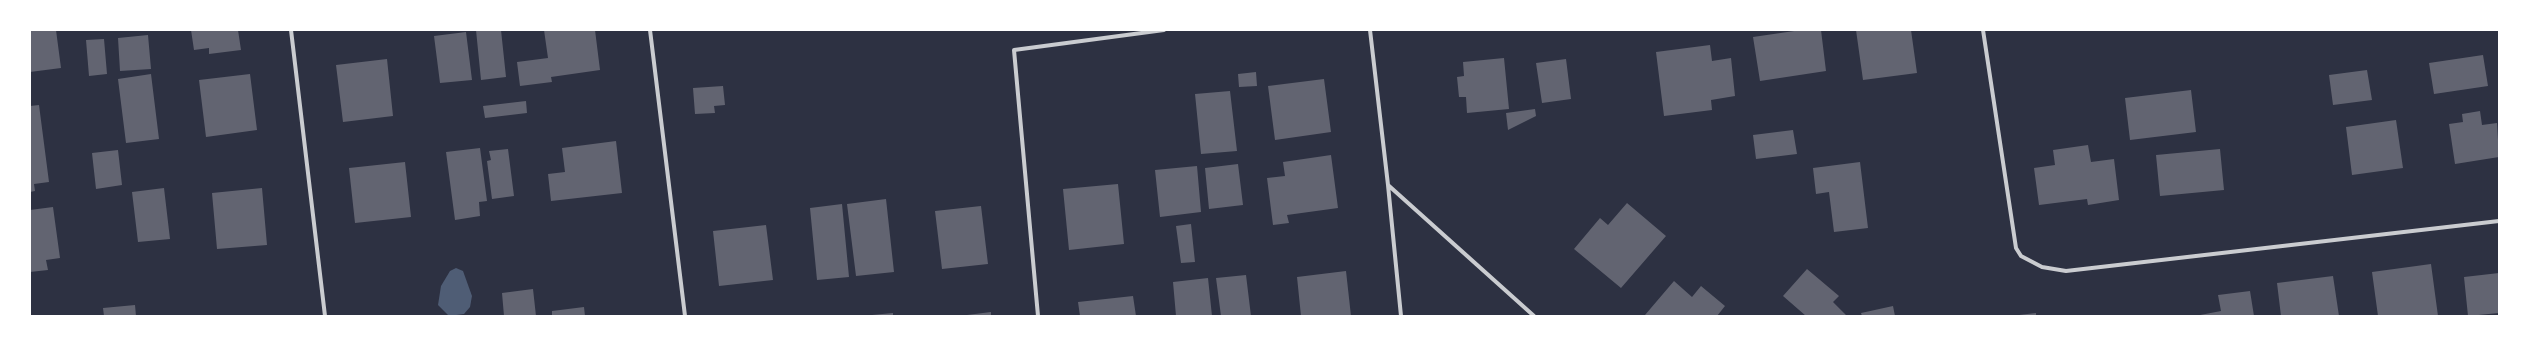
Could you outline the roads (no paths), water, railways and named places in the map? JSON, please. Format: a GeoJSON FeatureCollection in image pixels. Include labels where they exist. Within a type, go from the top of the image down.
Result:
{"type":"FeatureCollection","features":[{"type":"Feature","properties":{"kind":"street"},"geometry":{"type":"LineString","coordinates":[[291,30],[325,316]]}},
{"type":"Feature","properties":{"kind":"street"},"geometry":{"type":"LineString","coordinates":[[650,30],[685,316]]}},
{"type":"Feature","properties":{"kind":"street"},"geometry":{"type":"LineString","coordinates":[[1038,316],[1014,50],[1164,30]]}},
{"type":"Feature","properties":{"kind":"street"},"geometry":{"type":"LineString","coordinates":[[1370,30],[1401,316]]}},
{"type":"Feature","properties":{"kind":"street"},"geometry":{"type":"LineString","coordinates":[[1983,30],[2016,248],[2021,256],[2042,267],[2066,271],[2499,221]]}},
{"type":"Feature","properties":{"kind":"street"},"geometry":{"type":"LineString","coordinates":[[1388,185],[1534,316]]}},
{"type":"Feature","properties":{"kind":"water"},"geometry":{"type":"Polygon","coordinates":[[[456,268],[463,271],[472,296],[470,307],[464,314],[449,316],[438,305],[441,286],[450,271],[456,268]]]}}]}
